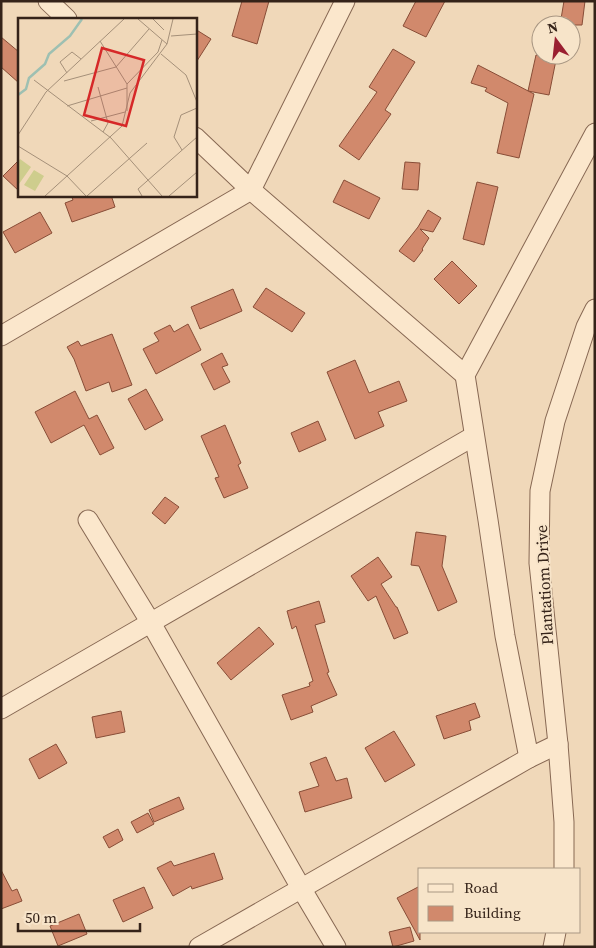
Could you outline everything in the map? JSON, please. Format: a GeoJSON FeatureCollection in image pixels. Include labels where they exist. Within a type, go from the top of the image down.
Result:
{"type":"FeatureCollection","features":[{"type":"Feature","properties":{"kind":"street"},"geometry":{"type":"LineString","coordinates":[[48,1],[66,18]]}},
{"type":"Feature","properties":{"kind":"street"},"geometry":{"type":"LineString","coordinates":[[1,336],[251,190],[344,1]]}},
{"type":"Feature","properties":{"kind":"street"},"geometry":{"type":"LineString","coordinates":[[529,758],[505,636],[465,376],[595,133]]}},
{"type":"Feature","properties":{"kind":"street"},"geometry":{"type":"LineString","coordinates":[[196,139],[251,190],[465,376]]}},
{"type":"Feature","properties":{"kind":"street","name":"Plantatiom Drive"},"geometry":{"type":"LineString","coordinates":[[564,868],[564,822],[558,744],[539,563],[540,492],[555,421],[583,335],[595,309]]}},
{"type":"Feature","properties":{"kind":"street"},"geometry":{"type":"LineString","coordinates":[[1,709],[474,436]]}},
{"type":"Feature","properties":{"kind":"street"},"geometry":{"type":"LineString","coordinates":[[88,520],[151,623],[336,947]]}},
{"type":"Feature","properties":{"kind":"street"},"geometry":{"type":"LineString","coordinates":[[199,947],[529,758],[558,744]]}},
{"type":"Feature","properties":{"kind":"street"},"geometry":{"type":"LineString","coordinates":[[553,947],[556,933]]}},
{"type":"Feature","properties":{"kind":"building"},"geometry":{"type":"Polygon","coordinates":[[[242,1],[269,1],[257,44],[232,36],[242,1]]]}},
{"type":"Feature","properties":{"kind":"building"},"geometry":{"type":"Polygon","coordinates":[[[416,1],[445,1],[426,37],[403,26],[416,1]]]}},
{"type":"Feature","properties":{"kind":"building"},"geometry":{"type":"Polygon","coordinates":[[[564,1],[585,1],[582,25],[581,15],[562,15],[564,1]]]}},
{"type":"Feature","properties":{"kind":"building"},"geometry":{"type":"Polygon","coordinates":[[[196,30],[211,39],[196,62],[196,30]]]}},
{"type":"Feature","properties":{"kind":"building"},"geometry":{"type":"Polygon","coordinates":[[[1,37],[18,51],[18,82],[1,67],[1,37]]]}},
{"type":"Feature","properties":{"kind":"building"},"geometry":{"type":"Polygon","coordinates":[[[393,49],[415,62],[385,110],[391,114],[359,160],[339,146],[377,92],[369,87],[393,49]]]}},
{"type":"Feature","properties":{"kind":"building"},"geometry":{"type":"Polygon","coordinates":[[[478,65],[534,94],[519,158],[497,153],[508,103],[485,91],[487,88],[471,83],[478,65]]]}},
{"type":"Feature","properties":{"kind":"building"},"geometry":{"type":"Polygon","coordinates":[[[534,65],[555,65],[549,95],[528,91],[534,65]]]}},
{"type":"Feature","properties":{"kind":"building"},"geometry":{"type":"Polygon","coordinates":[[[18,161],[18,190],[3,176],[18,161]]]}},
{"type":"Feature","properties":{"kind":"building"},"geometry":{"type":"Polygon","coordinates":[[[405,162],[420,163],[418,190],[402,189],[405,162]]]}},
{"type":"Feature","properties":{"kind":"building"},"geometry":{"type":"Polygon","coordinates":[[[344,180],[380,198],[369,219],[333,202],[344,180]]]}},
{"type":"Feature","properties":{"kind":"building"},"geometry":{"type":"Polygon","coordinates":[[[477,182],[498,187],[484,245],[463,239],[477,182]]]}},
{"type":"Feature","properties":{"kind":"building"},"geometry":{"type":"Polygon","coordinates":[[[71,196],[111,196],[115,207],[72,222],[65,203],[73,200],[71,196]]]}},
{"type":"Feature","properties":{"kind":"building"},"geometry":{"type":"Polygon","coordinates":[[[428,210],[441,218],[433,232],[420,229],[429,238],[414,262],[399,251],[418,227],[428,210]]]}},
{"type":"Feature","properties":{"kind":"building"},"geometry":{"type":"Polygon","coordinates":[[[40,212],[52,233],[15,253],[3,232],[40,212]]]}},
{"type":"Feature","properties":{"kind":"building"},"geometry":{"type":"Polygon","coordinates":[[[452,261],[477,286],[459,304],[434,279],[452,261]]]}},
{"type":"Feature","properties":{"kind":"building"},"geometry":{"type":"Polygon","coordinates":[[[266,288],[305,313],[292,332],[253,307],[266,288]]]}},
{"type":"Feature","properties":{"kind":"building"},"geometry":{"type":"Polygon","coordinates":[[[233,289],[242,311],[200,329],[191,307],[233,289]]]}},
{"type":"Feature","properties":{"kind":"building"},"geometry":{"type":"Polygon","coordinates":[[[188,324],[201,350],[156,374],[143,349],[159,341],[154,333],[170,325],[174,332],[188,324]]]}},
{"type":"Feature","properties":{"kind":"building"},"geometry":{"type":"Polygon","coordinates":[[[112,334],[132,385],[112,392],[109,382],[86,391],[74,359],[67,347],[78,341],[81,346],[112,334]]]}},
{"type":"Feature","properties":{"kind":"building"},"geometry":{"type":"Polygon","coordinates":[[[222,353],[228,365],[222,367],[230,382],[214,390],[201,364],[222,353]]]}},
{"type":"Feature","properties":{"kind":"building"},"geometry":{"type":"Polygon","coordinates":[[[355,360],[369,393],[399,381],[407,401],[378,412],[384,426],[355,439],[327,372],[355,360]]]}},
{"type":"Feature","properties":{"kind":"building"},"geometry":{"type":"Polygon","coordinates":[[[146,389],[163,420],[145,430],[128,399],[146,389]]]}},
{"type":"Feature","properties":{"kind":"building"},"geometry":{"type":"Polygon","coordinates":[[[75,391],[89,419],[97,415],[114,448],[100,455],[84,425],[51,443],[35,412],[75,391]]]}},
{"type":"Feature","properties":{"kind":"building"},"geometry":{"type":"Polygon","coordinates":[[[318,421],[326,440],[299,452],[291,433],[318,421]]]}},
{"type":"Feature","properties":{"kind":"building"},"geometry":{"type":"Polygon","coordinates":[[[225,425],[241,463],[238,465],[248,488],[224,498],[215,478],[219,477],[201,436],[225,425]]]}},
{"type":"Feature","properties":{"kind":"building"},"geometry":{"type":"Polygon","coordinates":[[[165,497],[179,507],[165,524],[152,513],[165,497]]]}},
{"type":"Feature","properties":{"kind":"building"},"geometry":{"type":"Polygon","coordinates":[[[416,532],[446,536],[442,566],[457,602],[438,611],[419,566],[411,565],[416,532]]]}},
{"type":"Feature","properties":{"kind":"building"},"geometry":{"type":"Polygon","coordinates":[[[378,557],[392,577],[381,584],[397,607],[408,633],[394,639],[376,596],[368,601],[351,576],[378,557]]]}},
{"type":"Feature","properties":{"kind":"building"},"geometry":{"type":"Polygon","coordinates":[[[319,601],[325,622],[315,625],[329,672],[327,673],[337,695],[311,706],[313,712],[291,720],[282,695],[310,686],[309,683],[313,681],[296,626],[292,629],[287,611],[319,601]]]}},
{"type":"Feature","properties":{"kind":"building"},"geometry":{"type":"Polygon","coordinates":[[[259,627],[274,644],[231,680],[217,663],[259,627]]]}},
{"type":"Feature","properties":{"kind":"building"},"geometry":{"type":"Polygon","coordinates":[[[475,703],[480,717],[469,721],[471,730],[444,739],[436,716],[475,703]]]}},
{"type":"Feature","properties":{"kind":"building"},"geometry":{"type":"Polygon","coordinates":[[[121,711],[125,732],[96,738],[92,717],[121,711]]]}},
{"type":"Feature","properties":{"kind":"building"},"geometry":{"type":"Polygon","coordinates":[[[394,731],[415,765],[385,782],[365,748],[394,731]]]}},
{"type":"Feature","properties":{"kind":"building"},"geometry":{"type":"Polygon","coordinates":[[[56,744],[67,763],[39,779],[29,759],[56,744]]]}},
{"type":"Feature","properties":{"kind":"building"},"geometry":{"type":"Polygon","coordinates":[[[326,757],[336,781],[347,778],[352,798],[305,812],[299,792],[319,786],[310,763],[326,757]]]}},
{"type":"Feature","properties":{"kind":"building"},"geometry":{"type":"Polygon","coordinates":[[[179,797],[184,809],[154,822],[149,810],[179,797]]]}},
{"type":"Feature","properties":{"kind":"building"},"geometry":{"type":"Polygon","coordinates":[[[148,813],[154,824],[137,833],[131,822],[148,813]]]}},
{"type":"Feature","properties":{"kind":"building"},"geometry":{"type":"Polygon","coordinates":[[[118,829],[123,840],[109,848],[103,837],[118,829]]]}},
{"type":"Feature","properties":{"kind":"building"},"geometry":{"type":"Polygon","coordinates":[[[214,853],[223,879],[192,889],[191,886],[173,896],[157,868],[171,861],[174,866],[214,853]]]}},
{"type":"Feature","properties":{"kind":"building"},"geometry":{"type":"Polygon","coordinates":[[[1,870],[12,891],[17,889],[22,901],[1,909],[1,870]]]}},
{"type":"Feature","properties":{"kind":"building"},"geometry":{"type":"Polygon","coordinates":[[[144,887],[153,908],[123,922],[113,900],[144,887]]]}},
{"type":"Feature","properties":{"kind":"building"},"geometry":{"type":"Polygon","coordinates":[[[418,887],[418,933],[420,933],[420,940],[397,898],[418,887]]]}},
{"type":"Feature","properties":{"kind":"building"},"geometry":{"type":"Polygon","coordinates":[[[79,914],[87,934],[58,946],[50,926],[79,914]]]}},
{"type":"Feature","properties":{"kind":"building"},"geometry":{"type":"Polygon","coordinates":[[[410,927],[414,941],[393,947],[389,932],[410,927]]]}}]}
